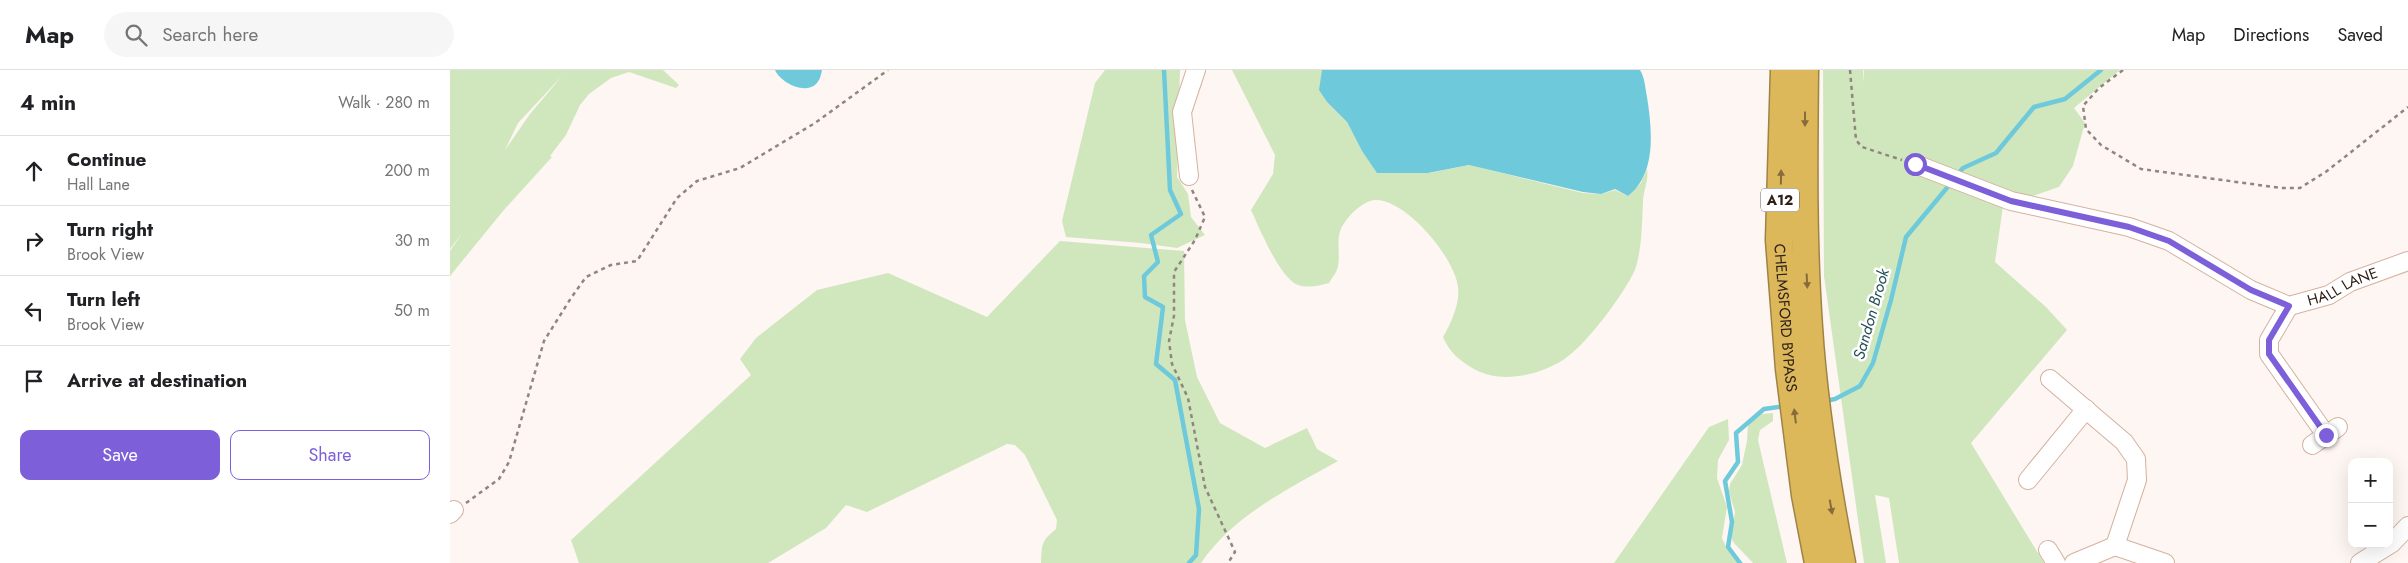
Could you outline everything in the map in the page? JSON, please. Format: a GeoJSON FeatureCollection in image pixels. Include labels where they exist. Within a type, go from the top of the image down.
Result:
{"type":"FeatureCollection","features":[{"type":"Feature","properties":{"kind":"highway","name":"CHELMSFORD BYPASS"},"geometry":{"type":"LineString","coordinates":[[1784,70],[1779,240],[1798,329],[1812,462],[1818,563]]}},
{"type":"Feature","properties":{"kind":"highway","name":"CHELMSFORD BYPASS"},"geometry":{"type":"LineString","coordinates":[[1798,329],[1804,226],[1805,70]]}},
{"type":"Feature","properties":{"kind":"highway","name":"CHELMSFORD BYPASS"},"geometry":{"type":"LineString","coordinates":[[1812,462],[1842,563]]}},
{"type":"Feature","properties":{"kind":"street"},"geometry":{"type":"LineString","coordinates":[[1189,176],[1182,112],[1196,70]]}},
{"type":"Feature","properties":{"kind":"street","name":"HALL LANE"},"geometry":{"type":"LineString","coordinates":[[1915,164],[2011,201],[2129,227],[2169,241],[2251,290],[2289,306],[2329,295],[2350,282],[2408,261]]}},
{"type":"Feature","properties":{"kind":"street"},"geometry":{"type":"LineString","coordinates":[[2289,306],[2269,340],[2269,354],[2325,436]]}},
{"type":"Feature","properties":{"kind":"street"},"geometry":{"type":"LineString","coordinates":[[2050,379],[2124,442],[2136,459],[2137,480],[2115,546]]}},
{"type":"Feature","properties":{"kind":"street"},"geometry":{"type":"LineString","coordinates":[[2028,480],[2086,409]]}},
{"type":"Feature","properties":{"kind":"street"},"geometry":{"type":"LineString","coordinates":[[2360,563],[2386,556],[2392,543],[2408,526]]}},
{"type":"Feature","properties":{"kind":"street"},"geometry":{"type":"LineString","coordinates":[[2074,563],[2115,546],[2165,563]]}},
{"type":"Feature","properties":{"kind":"path"},"geometry":{"type":"LineString","coordinates":[[452,512],[499,479],[509,462],[544,341],[586,276],[611,265],[637,261],[677,198],[697,181],[740,168],[815,122],[888,70]]}},
{"type":"Feature","properties":{"kind":"path"},"geometry":{"type":"LineString","coordinates":[[1850,70],[1856,140],[1862,146],[1915,164]]}},
{"type":"Feature","properties":{"kind":"path"},"geometry":{"type":"LineString","coordinates":[[2123,70],[2099,88],[2083,106],[2086,129],[2101,145],[2141,169],[2248,185],[2300,188],[2357,149],[2408,107]]}},
{"type":"Feature","properties":{"kind":"path"},"geometry":{"type":"LineString","coordinates":[[1189,176],[1192,189],[1205,217],[1195,240],[1174,272],[1174,316],[1169,341],[1172,364],[1188,398],[1205,487],[1235,552],[1228,563]]}},
{"type":"Feature","properties":{"kind":"green space"},"geometry":{"type":"Polygon","coordinates":[[[450,70],[663,70],[679,85],[676,88],[629,72],[611,78],[589,94],[580,105],[566,135],[550,156],[552,157],[503,211],[450,276],[450,251],[463,232],[450,249],[450,70]],[[562,76],[518,123],[505,150],[530,114],[562,76]]]}},
{"type":"Feature","properties":{"kind":"green space"},"geometry":{"type":"Polygon","coordinates":[[[1105,70],[1180,70],[1177,177],[1188,194],[1191,217],[1205,235],[1177,248],[1066,237],[1062,221],[1095,83],[1105,70]]]}},
{"type":"Feature","properties":{"kind":"green space"},"geometry":{"type":"Polygon","coordinates":[[[1232,70],[1323,70],[1320,90],[1327,102],[1347,122],[1362,151],[1378,173],[1429,173],[1470,165],[1583,193],[1601,194],[1615,190],[1628,196],[1641,183],[1647,169],[1640,249],[1633,274],[1600,323],[1568,356],[1558,363],[1537,372],[1505,377],[1494,376],[1474,369],[1448,347],[1443,337],[1452,320],[1458,300],[1458,287],[1455,275],[1439,246],[1427,232],[1401,209],[1387,202],[1375,200],[1362,205],[1345,222],[1339,238],[1339,260],[1336,273],[1329,283],[1314,286],[1298,285],[1291,281],[1277,263],[1251,210],[1273,174],[1275,155],[1232,70]]]}},
{"type":"Feature","properties":{"kind":"green space"},"geometry":{"type":"Polygon","coordinates":[[[1823,70],[1863,70],[1864,82],[1864,70],[2120,70],[2074,108],[2085,123],[2073,166],[2059,187],[2003,206],[1995,262],[2046,307],[2067,330],[1971,443],[2044,563],[1899,563],[1889,498],[1875,495],[1886,563],[1864,563],[1824,276],[1823,70]]]}},
{"type":"Feature","properties":{"kind":"green space"},"geometry":{"type":"Polygon","coordinates":[[[1060,241],[1184,251],[1185,320],[1197,377],[1220,423],[1265,448],[1307,428],[1317,449],[1338,461],[1263,504],[1229,531],[1201,563],[1041,563],[1043,543],[1056,529],[1057,520],[1025,455],[1015,445],[1007,444],[867,512],[846,505],[826,528],[768,563],[579,563],[571,540],[751,375],[740,359],[756,338],[817,290],[888,273],[987,317],[1060,241]]]}},
{"type":"Feature","properties":{"kind":"green space"},"geometry":{"type":"Polygon","coordinates":[[[1773,413],[1773,421],[1760,430],[1758,440],[1787,563],[1753,563],[1733,542],[1731,535],[1735,512],[1729,492],[1730,484],[1742,465],[1748,424],[1762,414],[1773,413]]]}},
{"type":"Feature","properties":{"kind":"green space"},"geometry":{"type":"Polygon","coordinates":[[[1728,419],[1729,440],[1718,460],[1717,478],[1727,507],[1722,538],[1727,549],[1743,563],[1614,563],[1709,427],[1728,419]]]}},
{"type":"Feature","properties":{"kind":"water"},"geometry":{"type":"Polygon","coordinates":[[[775,70],[822,70],[816,84],[811,87],[799,88],[787,83],[775,70]]]}},
{"type":"Feature","properties":{"kind":"water"},"geometry":{"type":"Polygon","coordinates":[[[1322,70],[1640,70],[1645,83],[1649,110],[1651,137],[1648,163],[1644,176],[1628,196],[1615,189],[1601,194],[1583,192],[1469,165],[1428,173],[1377,173],[1362,151],[1347,122],[1327,102],[1319,90],[1322,70]]]}},
{"type":"Feature","properties":{"kind":"waterway"},"geometry":{"type":"LineString","coordinates":[[1164,70],[1170,190],[1181,214],[1151,235],[1158,262],[1144,276],[1145,297],[1163,307],[1156,364],[1175,380],[1199,509],[1196,555],[1189,563]]}},
{"type":"Feature","properties":{"kind":"waterway","name":"Sandon Brook"},"geometry":{"type":"LineString","coordinates":[[1957,175],[1963,168],[1996,153],[2034,107],[2065,99],[2101,70]]}},
{"type":"Feature","properties":{"kind":"waterway","name":"Sandon Brook"},"geometry":{"type":"LineString","coordinates":[[1825,401],[1835,399],[1860,386],[1873,363],[1906,237],[1951,183]]}},
{"type":"Feature","properties":{"kind":"waterway","name":"Sandon Brook"},"geometry":{"type":"LineString","coordinates":[[1740,563],[1728,547],[1732,522],[1725,481],[1738,462],[1736,433],[1764,409],[1785,406]]}},
{"type":"Feature","properties":{"kind":"route"},"geometry":{"type":"LineString","coordinates":[[1915,164],[2011,201],[2129,227],[2169,241],[2251,290],[2289,306],[2269,340],[2269,354],[2326,435]]}}]}
